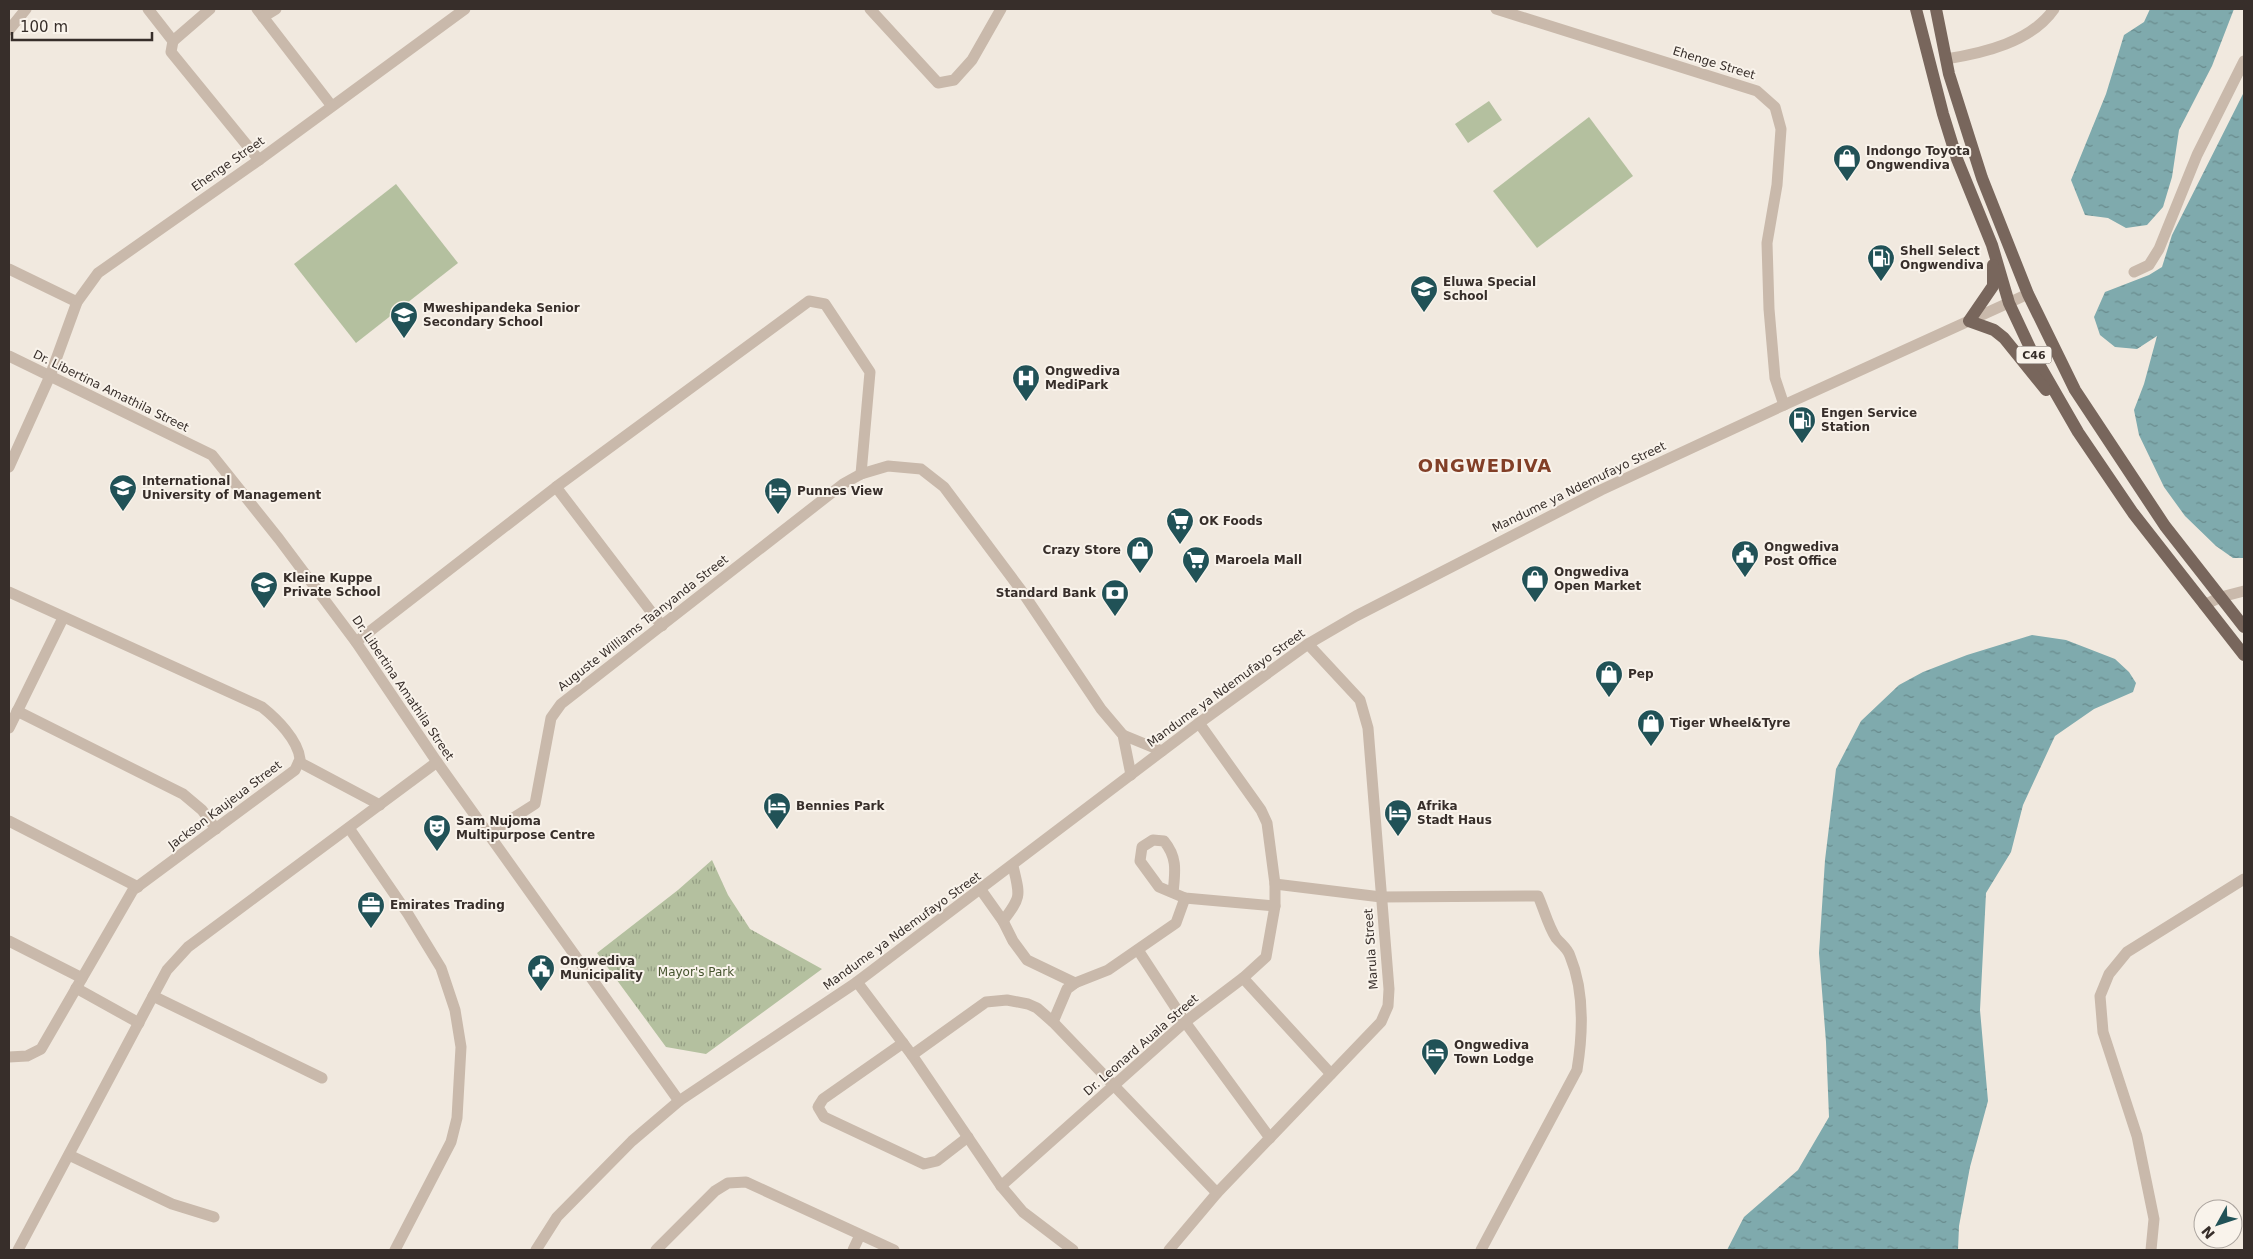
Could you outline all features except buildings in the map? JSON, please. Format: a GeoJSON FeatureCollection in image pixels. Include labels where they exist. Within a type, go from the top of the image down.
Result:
{"type":"FeatureCollection","features":[{"type":"Feature","properties":{"kind":"main road","name":"C46"},"geometry":{"type":"LineString","coordinates":[[1916,9],[1943,114],[1957,159],[1986,234],[2009,303],[2032,352],[2078,432],[2133,513],[2244,655]]}},
{"type":"Feature","properties":{"kind":"main road","name":"C46"},"geometry":{"type":"LineString","coordinates":[[1936,9],[1946,59],[1968,139],[2028,294],[2080,398],[2165,526],[2244,626]]}},
{"type":"Feature","properties":{"kind":"main road"},"geometry":{"type":"LineString","coordinates":[[1986,234],[1994,267],[1993,286],[1969,321],[1994,330],[2004,338],[2078,432]]}},
{"type":"Feature","properties":{"kind":"street"},"geometry":{"type":"LineString","coordinates":[[9,30],[26,9]]}},
{"type":"Feature","properties":{"kind":"street"},"geometry":{"type":"LineString","coordinates":[[148,9],[172,41],[171,52],[258,160]]}},
{"type":"Feature","properties":{"kind":"street"},"geometry":{"type":"LineString","coordinates":[[172,41],[210,9]]}},
{"type":"Feature","properties":{"kind":"street"},"geometry":{"type":"LineString","coordinates":[[276,9],[260,13],[332,105]]}},
{"type":"Feature","properties":{"kind":"street","name":"Ehenge Street"},"geometry":{"type":"LineString","coordinates":[[9,467],[50,376],[77,302],[98,273],[258,160],[465,9]]}},
{"type":"Feature","properties":{"kind":"street"},"geometry":{"type":"LineString","coordinates":[[870,9],[938,83],[954,80],[972,60],[1001,9]]}},
{"type":"Feature","properties":{"kind":"street","name":"Ehenge Street"},"geometry":{"type":"LineString","coordinates":[[1496,9],[1757,91],[1775,107],[1781,129],[1777,185],[1767,253],[1769,309],[1775,378],[1784,404]]}},
{"type":"Feature","properties":{"kind":"street"},"geometry":{"type":"LineString","coordinates":[[1946,59],[1964,56],[2020,38],[2038,26],[2054,9]]}},
{"type":"Feature","properties":{"kind":"street"},"geometry":{"type":"LineString","coordinates":[[2134,272],[2149,265],[2159,249],[2197,155],[2244,61]]}},
{"type":"Feature","properties":{"kind":"street"},"geometry":{"type":"LineString","coordinates":[[9,269],[77,302]]}},
{"type":"Feature","properties":{"kind":"street","name":"Mandume ya Ndemufayo Street"},"geometry":{"type":"LineString","coordinates":[[536,1250],[557,1217],[632,1141],[679,1101],[857,982],[981,890],[1162,751],[1308,644],[1356,616],[1602,490],[1784,404],[2028,294]]}},
{"type":"Feature","properties":{"kind":"street"},"geometry":{"type":"LineString","coordinates":[[356,642],[556,487],[809,301],[825,304],[870,372],[861,474]]}},
{"type":"Feature","properties":{"kind":"street","name":"Dr. Libertina Amathila Street"},"geometry":{"type":"LineString","coordinates":[[9,356],[212,455],[279,539],[356,642],[437,762],[490,833],[679,1101]]}},
{"type":"Feature","properties":{"kind":"street","name":"Auguste Williams Taanyanda Street"},"geometry":{"type":"LineString","coordinates":[[490,833],[535,804],[550,724],[557,708],[843,484],[861,474],[888,466],[921,469],[944,487],[1021,590],[1101,708],[1123,735]]}},
{"type":"Feature","properties":{"kind":"street"},"geometry":{"type":"LineString","coordinates":[[556,487],[662,626]]}},
{"type":"Feature","properties":{"kind":"street"},"geometry":{"type":"LineString","coordinates":[[2204,605],[2221,597],[2244,591]]}},
{"type":"Feature","properties":{"kind":"street","name":"Jackson Kaujeua Street"},"geometry":{"type":"LineString","coordinates":[[9,592],[262,707],[273,716],[299,752],[299,762],[295,770],[130,894],[41,1049],[27,1056],[9,1057]]}},
{"type":"Feature","properties":{"kind":"street"},"geometry":{"type":"LineString","coordinates":[[9,728],[63,618]]}},
{"type":"Feature","properties":{"kind":"street","name":"Marula Street"},"geometry":{"type":"LineString","coordinates":[[1169,1250],[1217,1193],[1381,1022],[1388,1006],[1389,989],[1368,728],[1360,700],[1308,644]]}},
{"type":"Feature","properties":{"kind":"street"},"geometry":{"type":"LineString","coordinates":[[17,711],[183,794],[202,810],[216,829]]}},
{"type":"Feature","properties":{"kind":"street","name":"Dr. Leonard Auala Street"},"geometry":{"type":"LineString","coordinates":[[1001,1186],[1186,1022],[1243,978],[1266,957],[1275,906],[1275,884],[1267,823],[1261,810],[1199,724]]}},
{"type":"Feature","properties":{"kind":"street"},"geometry":{"type":"LineString","coordinates":[[1123,735],[1162,751]]}},
{"type":"Feature","properties":{"kind":"street"},"geometry":{"type":"LineString","coordinates":[[1123,735],[1131,775]]}},
{"type":"Feature","properties":{"kind":"street"},"geometry":{"type":"LineString","coordinates":[[299,762],[380,805]]}},
{"type":"Feature","properties":{"kind":"street"},"geometry":{"type":"LineString","coordinates":[[18,1250],[167,970],[188,947],[437,762]]}},
{"type":"Feature","properties":{"kind":"street"},"geometry":{"type":"LineString","coordinates":[[9,822],[138,887]]}},
{"type":"Feature","properties":{"kind":"street"},"geometry":{"type":"LineString","coordinates":[[349,828],[408,914],[441,968],[455,1010],[461,1047],[457,1118],[451,1142],[395,1250]]}},
{"type":"Feature","properties":{"kind":"street"},"geometry":{"type":"LineString","coordinates":[[1003,921],[1017,902],[1019,893],[1012,866]]}},
{"type":"Feature","properties":{"kind":"street"},"geometry":{"type":"LineString","coordinates":[[2151,1250],[2154,1219],[2137,1136],[2103,1032],[2100,996],[2109,974],[2127,952],[2244,879]]}},
{"type":"Feature","properties":{"kind":"street"},"geometry":{"type":"LineString","coordinates":[[1275,884],[1381,897],[1538,896],[1556,937],[1570,955],[1577,982],[1582,1016],[1577,1070],[1481,1250]]}},
{"type":"Feature","properties":{"kind":"street"},"geometry":{"type":"LineString","coordinates":[[981,890],[1027,960],[1075,983]]}},
{"type":"Feature","properties":{"kind":"street"},"geometry":{"type":"LineString","coordinates":[[1173,893],[1185,898],[1275,906]]}},
{"type":"Feature","properties":{"kind":"street"},"geometry":{"type":"LineString","coordinates":[[1053,1022],[1067,989],[1075,983],[1108,970],[1176,923],[1185,898]]}},
{"type":"Feature","properties":{"kind":"street"},"geometry":{"type":"LineString","coordinates":[[9,941],[82,978]]}},
{"type":"Feature","properties":{"kind":"street"},"geometry":{"type":"LineString","coordinates":[[1138,950],[1186,1022],[1270,1138]]}},
{"type":"Feature","properties":{"kind":"street"},"geometry":{"type":"LineString","coordinates":[[1243,978],[1331,1074]]}},
{"type":"Feature","properties":{"kind":"street"},"geometry":{"type":"LineString","coordinates":[[857,982],[912,1055],[1001,1186],[1023,1212],[1073,1250]]}},
{"type":"Feature","properties":{"kind":"street"},"geometry":{"type":"LineString","coordinates":[[76,988],[139,1023]]}},
{"type":"Feature","properties":{"kind":"street"},"geometry":{"type":"LineString","coordinates":[[153,996],[322,1078]]}},
{"type":"Feature","properties":{"kind":"street"},"geometry":{"type":"LineString","coordinates":[[912,1055],[986,1002],[1007,1000],[1028,1004],[1037,1008],[1053,1022],[1217,1193]]}},
{"type":"Feature","properties":{"kind":"street"},"geometry":{"type":"LineString","coordinates":[[903,1043],[823,1099],[818,1107],[824,1118],[924,1164],[937,1161],[968,1137]]}},
{"type":"Feature","properties":{"kind":"street"},"geometry":{"type":"LineString","coordinates":[[70,1155],[172,1204],[214,1217]]}},
{"type":"Feature","properties":{"kind":"street"},"geometry":{"type":"LineString","coordinates":[[656,1250],[715,1191],[728,1183],[746,1182],[894,1250]]}},
{"type":"Feature","properties":{"kind":"street"},"geometry":{"type":"LineString","coordinates":[[853,1250],[860,1235]]}},
{"type":"Feature","properties":{"kind":"green space"},"geometry":{"type":"Polygon","coordinates":[[[1489,101],[1502,120],[1468,143],[1455,124],[1489,101]]]}},
{"type":"Feature","properties":{"kind":"green space"},"geometry":{"type":"Polygon","coordinates":[[[1589,117],[1633,176],[1537,248],[1493,191],[1589,117]]]}},
{"type":"Feature","properties":{"kind":"green space"},"geometry":{"type":"Polygon","coordinates":[[[396,184],[458,263],[356,343],[294,264],[396,184]]]}},
{"type":"Feature","properties":{"kind":"green space","name":"Mayor's Park"},"geometry":{"type":"Polygon","coordinates":[[[712,860],[728,895],[750,929],[822,969],[706,1054],[666,1047],[597,953],[678,890],[712,860]]]}},
{"type":"Feature","properties":{"kind":"water"},"geometry":{"type":"Polygon","coordinates":[[[2150,9],[2234,9],[2212,66],[2179,130],[2172,177],[2163,207],[2147,225],[2126,228],[2108,218],[2085,215],[2071,180],[2106,94],[2124,35],[2144,22],[2150,9]]]}},
{"type":"Feature","properties":{"kind":"water"},"geometry":{"type":"Polygon","coordinates":[[[2244,92],[2244,558],[2233,558],[2216,546],[2185,516],[2164,487],[2139,435],[2134,410],[2144,384],[2157,336],[2137,349],[2115,347],[2100,335],[2094,317],[2105,292],[2149,275],[2162,267],[2172,235],[2244,92]]]}},
{"type":"Feature","properties":{"kind":"water"},"geometry":{"type":"Polygon","coordinates":[[[2032,635],[2066,640],[2115,659],[2129,672],[2136,683],[2133,692],[2094,709],[2055,736],[2023,805],[2011,852],[1986,893],[1980,1010],[1988,1101],[1970,1167],[1959,1226],[1958,1250],[1727,1250],[1744,1217],[1798,1170],[1829,1117],[1826,1042],[1819,953],[1825,860],[1836,769],[1861,721],[1899,685],[1923,672],[1967,655],[2032,635]]]}},
{"type":"Feature","properties":{"kind":"place","name":"Indongo Toyota Ongwendiva"},"geometry":{"type":"Point","coordinates":[1847,182]}},
{"type":"Feature","properties":{"kind":"place","name":"Shell Select Ongwendiva"},"geometry":{"type":"Point","coordinates":[1881,282]}},
{"type":"Feature","properties":{"kind":"place","name":"Eluwa Special School"},"geometry":{"type":"Point","coordinates":[1424,313]}},
{"type":"Feature","properties":{"kind":"place","name":"Mweshipandeka Senior Secondary School"},"geometry":{"type":"Point","coordinates":[404,339]}},
{"type":"Feature","properties":{"kind":"place","name":"Ongwediva MediPark"},"geometry":{"type":"Point","coordinates":[1026,402]}},
{"type":"Feature","properties":{"kind":"place","name":"Engen Service Station"},"geometry":{"type":"Point","coordinates":[1802,444]}},
{"type":"Feature","properties":{"kind":"place","name":"International University of Management"},"geometry":{"type":"Point","coordinates":[123,512]}},
{"type":"Feature","properties":{"kind":"place","name":"Punnes View"},"geometry":{"type":"Point","coordinates":[778,515]}},
{"type":"Feature","properties":{"kind":"place","name":"OK Foods"},"geometry":{"type":"Point","coordinates":[1180,545]}},
{"type":"Feature","properties":{"kind":"place","name":"Crazy Store"},"geometry":{"type":"Point","coordinates":[1140,574]}},
{"type":"Feature","properties":{"kind":"place","name":"Ongwediva Post Office"},"geometry":{"type":"Point","coordinates":[1745,578]}},
{"type":"Feature","properties":{"kind":"place","name":"Maroela Mall"},"geometry":{"type":"Point","coordinates":[1196,584]}},
{"type":"Feature","properties":{"kind":"place","name":"Ongwediva Open Market"},"geometry":{"type":"Point","coordinates":[1535,603]}},
{"type":"Feature","properties":{"kind":"place","name":"Kleine Kuppe Private School"},"geometry":{"type":"Point","coordinates":[264,609]}},
{"type":"Feature","properties":{"kind":"place","name":"Standard Bank"},"geometry":{"type":"Point","coordinates":[1115,617]}},
{"type":"Feature","properties":{"kind":"place","name":"Pep"},"geometry":{"type":"Point","coordinates":[1609,698]}},
{"type":"Feature","properties":{"kind":"place","name":"Tiger Wheel&Tyre"},"geometry":{"type":"Point","coordinates":[1651,747]}},
{"type":"Feature","properties":{"kind":"place","name":"Bennies Park"},"geometry":{"type":"Point","coordinates":[777,830]}},
{"type":"Feature","properties":{"kind":"place","name":"Afrika Stadt Haus"},"geometry":{"type":"Point","coordinates":[1398,837]}},
{"type":"Feature","properties":{"kind":"place","name":"Sam Nujoma Multipurpose Centre"},"geometry":{"type":"Point","coordinates":[437,852]}},
{"type":"Feature","properties":{"kind":"place","name":"Emirates Trading"},"geometry":{"type":"Point","coordinates":[371,929]}},
{"type":"Feature","properties":{"kind":"place","name":"Ongwediva Municipality"},"geometry":{"type":"Point","coordinates":[541,992]}},
{"type":"Feature","properties":{"kind":"place","name":"Ongwediva Town Lodge"},"geometry":{"type":"Point","coordinates":[1435,1076]}},
{"type":"Feature","properties":{"kind":"district","name":"ONGWEDIVA"},"geometry":{"type":"Point","coordinates":[1485,465]}}]}
